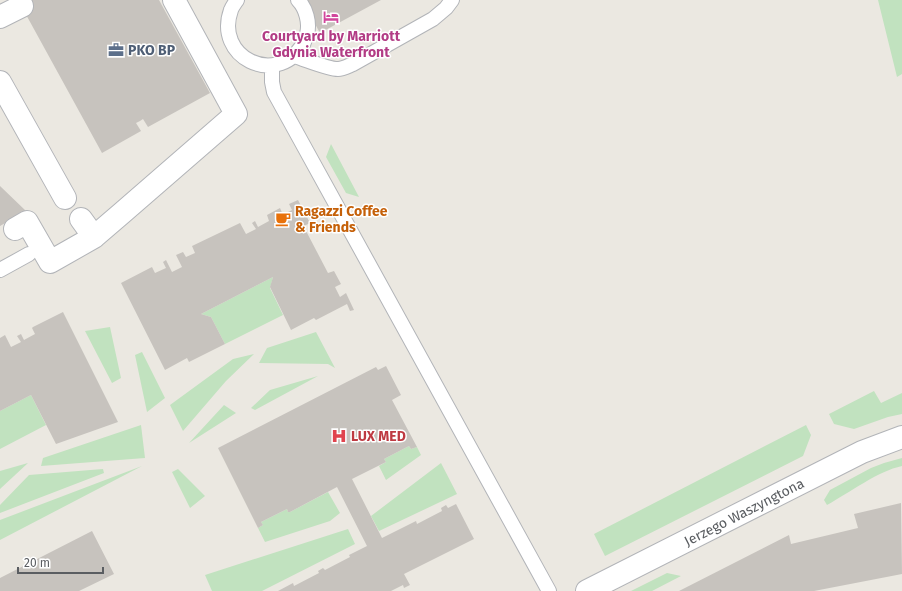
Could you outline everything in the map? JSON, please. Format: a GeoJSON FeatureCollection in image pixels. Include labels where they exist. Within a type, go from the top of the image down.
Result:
{"type":"FeatureCollection","features":[{"type":"Feature","properties":{"kind":"street"},"geometry":{"type":"LineString","coordinates":[[15,229],[27,222],[50,262],[94,237],[236,114],[174,0]]}},
{"type":"Feature","properties":{"kind":"street"},"geometry":{"type":"LineString","coordinates":[[0,17],[22,6]]}},
{"type":"Feature","properties":{"kind":"street"},"geometry":{"type":"LineString","coordinates":[[0,82],[65,198]]}},
{"type":"Feature","properties":{"kind":"street"},"geometry":{"type":"LineString","coordinates":[[81,219],[94,237]]}},
{"type":"Feature","properties":{"kind":"street","name":"Jerzego Waszyngtona"},"geometry":{"type":"LineString","coordinates":[[587,591],[862,452],[902,437]]}},
{"type":"Feature","properties":{"kind":"lane"},"geometry":{"type":"LineString","coordinates":[[237,0],[231,9],[228,23],[229,38],[236,50],[246,60],[260,65],[272,66],[284,62],[294,56],[303,45],[308,31],[307,17],[298,0]]}},
{"type":"Feature","properties":{"kind":"lane"},"geometry":{"type":"LineString","coordinates":[[294,56],[328,67],[338,69],[345,67],[433,19],[446,8],[452,0]]}},
{"type":"Feature","properties":{"kind":"lane"},"geometry":{"type":"LineString","coordinates":[[272,66],[272,82],[274,92],[549,591]]}},
{"type":"Feature","properties":{"kind":"lane"},"geometry":{"type":"LineString","coordinates":[[0,270],[29,254]]}},
{"type":"Feature","properties":{"kind":"green space"},"geometry":{"type":"Polygon","coordinates":[[[878,0],[902,0],[902,74],[897,77],[878,0]]]}},
{"type":"Feature","properties":{"kind":"green space"},"geometry":{"type":"Polygon","coordinates":[[[331,144],[359,197],[346,193],[326,157],[331,144]]]}},
{"type":"Feature","properties":{"kind":"green space"},"geometry":{"type":"Polygon","coordinates":[[[273,277],[270,288],[283,315],[225,344],[211,317],[201,314],[273,277]]]}},
{"type":"Feature","properties":{"kind":"green space"},"geometry":{"type":"Polygon","coordinates":[[[110,327],[121,378],[112,383],[85,331],[110,327]]]}},
{"type":"Feature","properties":{"kind":"green space"},"geometry":{"type":"Polygon","coordinates":[[[316,332],[335,368],[328,364],[259,363],[267,348],[316,332]]]}},
{"type":"Feature","properties":{"kind":"green space"},"geometry":{"type":"Polygon","coordinates":[[[142,352],[165,398],[147,412],[135,355],[142,352]]]}},
{"type":"Feature","properties":{"kind":"green space"},"geometry":{"type":"Polygon","coordinates":[[[254,354],[226,381],[183,431],[170,405],[233,359],[254,354]]]}},
{"type":"Feature","properties":{"kind":"green space"},"geometry":{"type":"Polygon","coordinates":[[[318,376],[255,410],[251,408],[270,390],[318,376]]]}},
{"type":"Feature","properties":{"kind":"green space"},"geometry":{"type":"Polygon","coordinates":[[[874,391],[881,403],[902,393],[902,414],[888,417],[854,429],[834,424],[829,414],[874,391]]]}},
{"type":"Feature","properties":{"kind":"green space"},"geometry":{"type":"Polygon","coordinates":[[[31,395],[46,425],[0,449],[0,411],[31,395]]]}},
{"type":"Feature","properties":{"kind":"green space"},"geometry":{"type":"Polygon","coordinates":[[[224,405],[236,413],[189,443],[224,405]]]}},
{"type":"Feature","properties":{"kind":"green space"},"geometry":{"type":"Polygon","coordinates":[[[141,425],[145,458],[41,466],[43,458],[141,425]]]}},
{"type":"Feature","properties":{"kind":"green space"},"geometry":{"type":"Polygon","coordinates":[[[806,425],[811,435],[803,456],[605,556],[594,534],[806,425]]]}},
{"type":"Feature","properties":{"kind":"green space"},"geometry":{"type":"Polygon","coordinates":[[[409,446],[411,449],[417,447],[421,455],[386,480],[379,466],[386,462],[384,459],[409,446]]]}},
{"type":"Feature","properties":{"kind":"green space"},"geometry":{"type":"Polygon","coordinates":[[[902,458],[902,466],[874,477],[827,505],[824,500],[830,490],[871,468],[902,458]]]}},
{"type":"Feature","properties":{"kind":"green space"},"geometry":{"type":"Polygon","coordinates":[[[28,463],[0,489],[0,471],[28,463]]]}},
{"type":"Feature","properties":{"kind":"green space"},"geometry":{"type":"Polygon","coordinates":[[[441,463],[457,494],[379,531],[371,516],[441,463]]]}},
{"type":"Feature","properties":{"kind":"green space"},"geometry":{"type":"Polygon","coordinates":[[[142,466],[0,540],[0,520],[142,466]]]}},
{"type":"Feature","properties":{"kind":"green space"},"geometry":{"type":"Polygon","coordinates":[[[103,469],[104,473],[0,513],[0,505],[29,475],[103,469]]]}},
{"type":"Feature","properties":{"kind":"green space"},"geometry":{"type":"Polygon","coordinates":[[[178,469],[205,496],[190,508],[172,472],[178,469]]]}},
{"type":"Feature","properties":{"kind":"green space"},"geometry":{"type":"Polygon","coordinates":[[[328,492],[340,513],[330,521],[265,542],[258,528],[263,525],[261,522],[287,509],[288,512],[290,512],[328,492]]]}},
{"type":"Feature","properties":{"kind":"green space"},"geometry":{"type":"Polygon","coordinates":[[[348,529],[355,544],[262,591],[212,591],[205,575],[348,529]]]}},
{"type":"Feature","properties":{"kind":"green space"},"geometry":{"type":"Polygon","coordinates":[[[667,573],[681,576],[652,591],[631,591],[667,573]]]}},
{"type":"Feature","properties":{"kind":"building","name":"PKO BP"},"geometry":{"type":"Polygon","coordinates":[[[18,0],[159,0],[210,93],[148,127],[143,119],[136,123],[141,131],[102,153],[18,0]]]}},
{"type":"Feature","properties":{"kind":"building","name":"Courtyard by Marriott Gdynia Waterfront"},"geometry":{"type":"Polygon","coordinates":[[[302,0],[381,0],[320,33],[302,0]]]}},
{"type":"Feature","properties":{"kind":"building"},"geometry":{"type":"Polygon","coordinates":[[[0,186],[26,211],[0,226],[0,186]]]}},
{"type":"Feature","properties":{"kind":"building"},"geometry":{"type":"Polygon","coordinates":[[[298,200],[310,223],[304,226],[305,229],[328,273],[334,271],[341,284],[335,287],[340,297],[346,293],[354,310],[350,311],[347,304],[316,320],[314,318],[291,330],[270,287],[273,277],[201,314],[211,317],[225,344],[189,362],[187,358],[165,370],[121,283],[152,267],[155,273],[166,268],[163,262],[166,260],[172,272],[182,267],[176,255],[183,252],[186,257],[195,253],[192,246],[240,223],[246,234],[256,229],[252,223],[255,221],[258,227],[269,221],[267,215],[280,208],[283,215],[292,210],[289,204],[298,200]]]}},
{"type":"Feature","properties":{"kind":"building"},"geometry":{"type":"Polygon","coordinates":[[[63,312],[118,422],[56,444],[31,395],[0,411],[0,338],[5,335],[11,347],[21,342],[17,336],[21,334],[24,340],[35,334],[32,328],[33,327],[63,312]]]}},
{"type":"Feature","properties":{"kind":"building"},"geometry":{"type":"Polygon","coordinates":[[[386,366],[401,395],[392,400],[417,447],[411,449],[409,446],[384,459],[386,462],[352,479],[382,538],[416,521],[417,524],[442,511],[441,508],[446,505],[448,508],[456,504],[474,539],[404,574],[410,585],[404,588],[403,585],[391,591],[278,591],[293,583],[294,586],[319,573],[318,571],[323,568],[325,570],[367,546],[337,487],[290,512],[288,512],[287,509],[261,522],[263,525],[258,528],[218,448],[376,367],[378,370],[386,366]]]}},
{"type":"Feature","properties":{"kind":"building"},"geometry":{"type":"Polygon","coordinates":[[[901,503],[902,574],[814,591],[679,591],[789,535],[791,544],[858,528],[854,514],[901,503]]]}},
{"type":"Feature","properties":{"kind":"building"},"geometry":{"type":"Polygon","coordinates":[[[92,531],[114,574],[79,591],[0,591],[0,578],[92,531]]]}},
{"type":"Feature","properties":{"kind":"place","name":"Courtyard by Marriott Gdynia Waterfront"},"geometry":{"type":"Point","coordinates":[331,17]}},
{"type":"Feature","properties":{"kind":"place","name":"PKO BP"},"geometry":{"type":"Point","coordinates":[116,50]}},
{"type":"Feature","properties":{"kind":"place","name":"Ragazzi Coffee & Friends"},"geometry":{"type":"Point","coordinates":[283,219]}},
{"type":"Feature","properties":{"kind":"place","name":"LUX MED"},"geometry":{"type":"Point","coordinates":[339,436]}}]}
